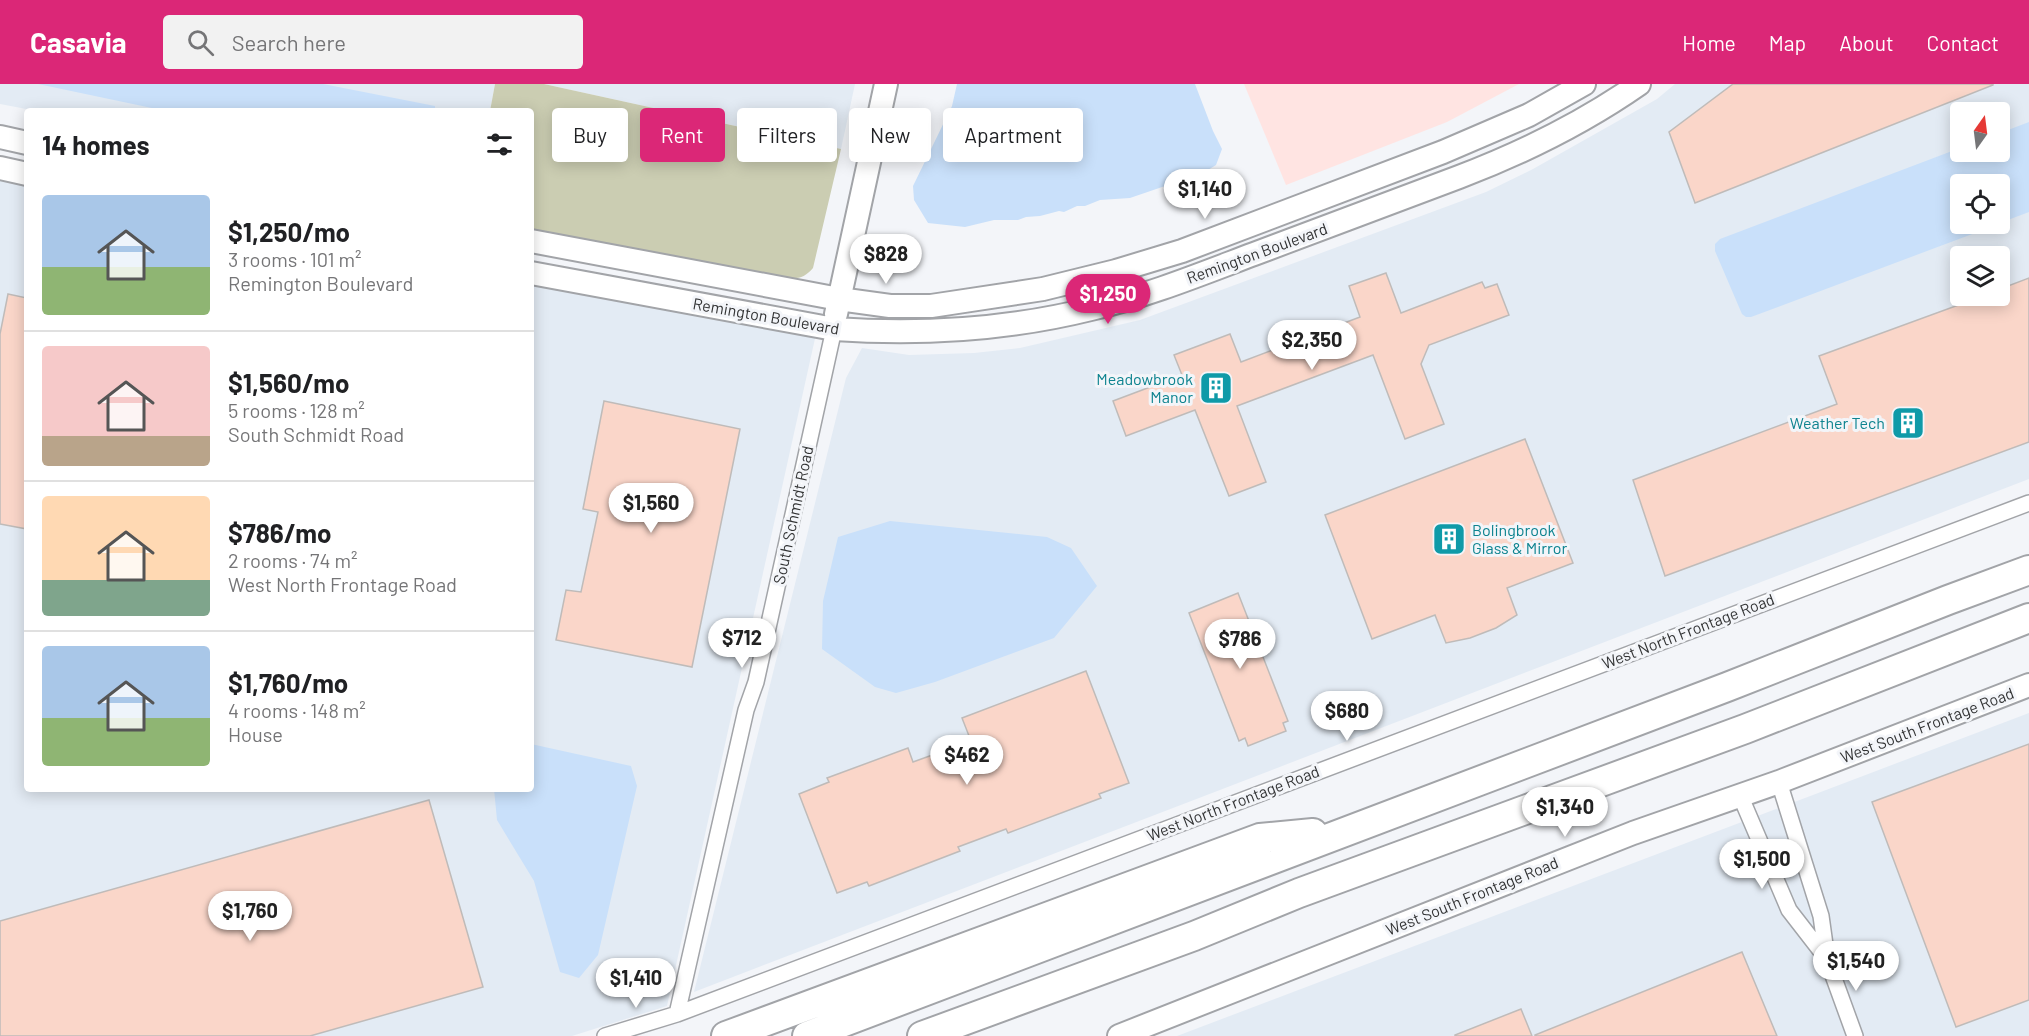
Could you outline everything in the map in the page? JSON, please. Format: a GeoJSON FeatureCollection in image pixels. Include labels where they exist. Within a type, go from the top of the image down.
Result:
{"type":"FeatureCollection","features":[{"type":"Feature","properties":{"kind":"highway"},"geometry":{"type":"LineString","coordinates":[[807,1036],[2029,570]]}},
{"type":"Feature","properties":{"kind":"highway"},"geometry":{"type":"LineString","coordinates":[[922,1036],[1058,984],[1194,936],[1299,893],[1746,729],[2029,618]]}},
{"type":"Feature","properties":{"kind":"highway"},"geometry":{"type":"LineString","coordinates":[[726,1036],[1260,838],[1351,829]]}},
{"type":"Feature","properties":{"kind":"highway"},"geometry":{"type":"LineString","coordinates":[[975,1036],[1058,984]]}},
{"type":"Feature","properties":{"kind":"street","name":"South Schmidt Road"},"geometry":{"type":"LineString","coordinates":[[677,1014],[746,710],[756,682],[886,84]]}},
{"type":"Feature","properties":{"kind":"street","name":"Remington Boulevard"},"geometry":{"type":"LineString","coordinates":[[534,242],[839,299],[890,306],[931,306],[1043,289],[1116,271],[1182,251],[1443,152],[1529,115],[1584,84]]}},
{"type":"Feature","properties":{"kind":"street","name":"Remington Boulevard"},"geometry":{"type":"LineString","coordinates":[[534,274],[834,329],[881,333],[991,327],[1092,309],[1157,290],[1494,163],[1582,120],[1611,104],[1639,84]]}},
{"type":"Feature","properties":{"kind":"street"},"geometry":{"type":"LineString","coordinates":[[0,137],[24,142]]}},
{"type":"Feature","properties":{"kind":"street"},"geometry":{"type":"LineString","coordinates":[[0,168],[24,173]]}},
{"type":"Feature","properties":{"kind":"street","name":"West North Frontage Road"},"geometry":{"type":"LineString","coordinates":[[604,1036],[677,1014],[2029,502]]}},
{"type":"Feature","properties":{"kind":"street","name":"West South Frontage Road"},"geometry":{"type":"LineString","coordinates":[[1119,1036],[1633,833],[1779,782],[2029,685]]}},
{"type":"Feature","properties":{"kind":"street"},"geometry":{"type":"LineString","coordinates":[[1779,782],[1821,916],[1827,959],[1855,1036]]}},
{"type":"Feature","properties":{"kind":"street"},"geometry":{"type":"LineString","coordinates":[[1740,795],[1789,910],[1827,959]]}},
{"type":"Feature","properties":{"kind":"shaded area"},"geometry":{"type":"Polygon","coordinates":[[[0,84],[495,84],[491,108],[24,109],[0,104],[0,84]]]}},
{"type":"Feature","properties":{"kind":"shaded area"},"geometry":{"type":"Polygon","coordinates":[[[544,84],[855,84],[841,149],[837,148],[837,108],[737,108],[737,126],[725,124],[725,108],[654,108],[544,84]]]}},
{"type":"Feature","properties":{"kind":"shaded area"},"geometry":{"type":"Polygon","coordinates":[[[1244,84],[1519,84],[1447,122],[1286,185],[1244,84]]]}},
{"type":"Feature","properties":{"kind":"shaded area"},"geometry":{"type":"Polygon","coordinates":[[[1675,84],[2029,84],[2029,479],[694,992],[846,378],[862,348],[909,355],[974,353],[1020,348],[1140,320],[1486,192],[1533,169],[1657,99],[1675,84]]]}},
{"type":"Feature","properties":{"kind":"shaded area"},"geometry":{"type":"Polygon","coordinates":[[[0,177],[24,181],[24,792],[534,792],[534,280],[816,334],[667,1006],[572,1036],[0,1036],[0,177]]]}},
{"type":"Feature","properties":{"kind":"shaded area"},"geometry":{"type":"Polygon","coordinates":[[[2029,713],[2029,1036],[1177,1036],[2029,713]]]}},
{"type":"Feature","properties":{"kind":"green space"},"geometry":{"type":"Polygon","coordinates":[[[495,84],[544,84],[654,108],[640,108],[640,162],[725,162],[725,124],[737,126],[737,162],[837,162],[837,148],[841,149],[813,268],[802,277],[788,278],[534,230],[534,108],[491,108],[495,84]]]}},
{"type":"Feature","properties":{"kind":"water"},"geometry":{"type":"Polygon","coordinates":[[[38,84],[323,84],[435,106],[435,108],[152,108],[38,84]]]}},
{"type":"Feature","properties":{"kind":"water"},"geometry":{"type":"Polygon","coordinates":[[[957,84],[1195,84],[1222,149],[1216,165],[1203,173],[1130,198],[1100,200],[1064,212],[1059,211],[1018,220],[994,220],[965,227],[928,223],[914,200],[913,186],[925,162],[931,162],[931,149],[943,124],[943,162],[1083,162],[1083,108],[951,108],[957,84]]]}},
{"type":"Feature","properties":{"kind":"water"},"geometry":{"type":"Polygon","coordinates":[[[2029,122],[2029,212],[2010,219],[2010,174],[1950,174],[1950,234],[1972,234],[1751,317],[1742,314],[1715,251],[1715,244],[1720,239],[1950,152],[1950,162],[2010,162],[2010,129],[2029,122]]]}},
{"type":"Feature","properties":{"kind":"water"},"geometry":{"type":"Polygon","coordinates":[[[890,521],[1047,537],[1071,548],[1097,586],[1054,638],[935,682],[896,693],[875,687],[822,649],[823,601],[838,537],[890,521]]]}},
{"type":"Feature","properties":{"kind":"water"},"geometry":{"type":"Polygon","coordinates":[[[534,745],[631,766],[637,786],[598,955],[579,978],[560,972],[534,881],[497,820],[494,792],[534,792],[534,745]]]}},
{"type":"Feature","properties":{"kind":"building"},"geometry":{"type":"Polygon","coordinates":[[[1733,84],[1993,84],[1695,203],[1669,132],[1733,84]]]}},
{"type":"Feature","properties":{"kind":"building","name":"Meadowbrook Manor"},"geometry":{"type":"Polygon","coordinates":[[[1386,273],[1401,313],[1482,282],[1485,288],[1497,284],[1509,315],[1429,345],[1421,364],[1444,424],[1405,439],[1373,355],[1237,406],[1266,482],[1229,496],[1195,410],[1126,436],[1113,401],[1182,375],[1174,355],[1230,334],[1241,362],[1360,317],[1349,286],[1386,273]]]}},
{"type":"Feature","properties":{"kind":"building","name":"Weather Tech"},"geometry":{"type":"Polygon","coordinates":[[[2029,278],[2029,442],[1665,576],[1633,480],[1837,404],[1819,356],[1956,306],[2010,306],[2010,285],[2029,278]]]}},
{"type":"Feature","properties":{"kind":"building"},"geometry":{"type":"Polygon","coordinates":[[[8,294],[24,297],[24,528],[0,524],[0,334],[8,294]]]}},
{"type":"Feature","properties":{"kind":"building"},"geometry":{"type":"Polygon","coordinates":[[[604,401],[740,429],[692,667],[556,640],[566,590],[581,592],[598,512],[583,509],[604,401]]]}},
{"type":"Feature","properties":{"kind":"building","name":"Bolingbrook Glass & Mirror"},"geometry":{"type":"Polygon","coordinates":[[[1525,439],[1573,563],[1507,588],[1517,615],[1496,628],[1470,638],[1446,643],[1435,615],[1372,639],[1325,515],[1525,439]]]}},
{"type":"Feature","properties":{"kind":"building"},"geometry":{"type":"Polygon","coordinates":[[[1238,593],[1288,721],[1283,723],[1286,731],[1248,746],[1245,738],[1239,741],[1189,613],[1238,593]]]}},
{"type":"Feature","properties":{"kind":"building"},"geometry":{"type":"Polygon","coordinates":[[[1086,671],[1129,783],[1099,794],[1101,798],[1008,833],[1006,829],[958,847],[960,851],[869,886],[867,882],[837,893],[799,794],[829,782],[827,778],[908,748],[913,762],[971,741],[962,718],[1086,671]]]}},
{"type":"Feature","properties":{"kind":"building"},"geometry":{"type":"Polygon","coordinates":[[[2029,744],[2029,1000],[1956,1027],[1872,802],[2029,744]]]}},
{"type":"Feature","properties":{"kind":"building"},"geometry":{"type":"Polygon","coordinates":[[[429,800],[483,987],[310,1036],[0,1036],[0,921],[429,800]]]}},
{"type":"Feature","properties":{"kind":"building"},"geometry":{"type":"Polygon","coordinates":[[[1742,952],[1777,1036],[1535,1036],[1535,1035],[1742,952]]]}},
{"type":"Feature","properties":{"kind":"building"},"geometry":{"type":"Polygon","coordinates":[[[1521,1009],[1532,1036],[1455,1036],[1455,1035],[1521,1009]]]}},
{"type":"Feature","properties":{"kind":"place","name":"Meadowbrook Manor"},"geometry":{"type":"Point","coordinates":[1216,388]}},
{"type":"Feature","properties":{"kind":"place","name":"Weather Tech"},"geometry":{"type":"Point","coordinates":[1908,423]}},
{"type":"Feature","properties":{"kind":"place","name":"Bolingbrook Glass & Mirror"},"geometry":{"type":"Point","coordinates":[1449,539]}}]}
